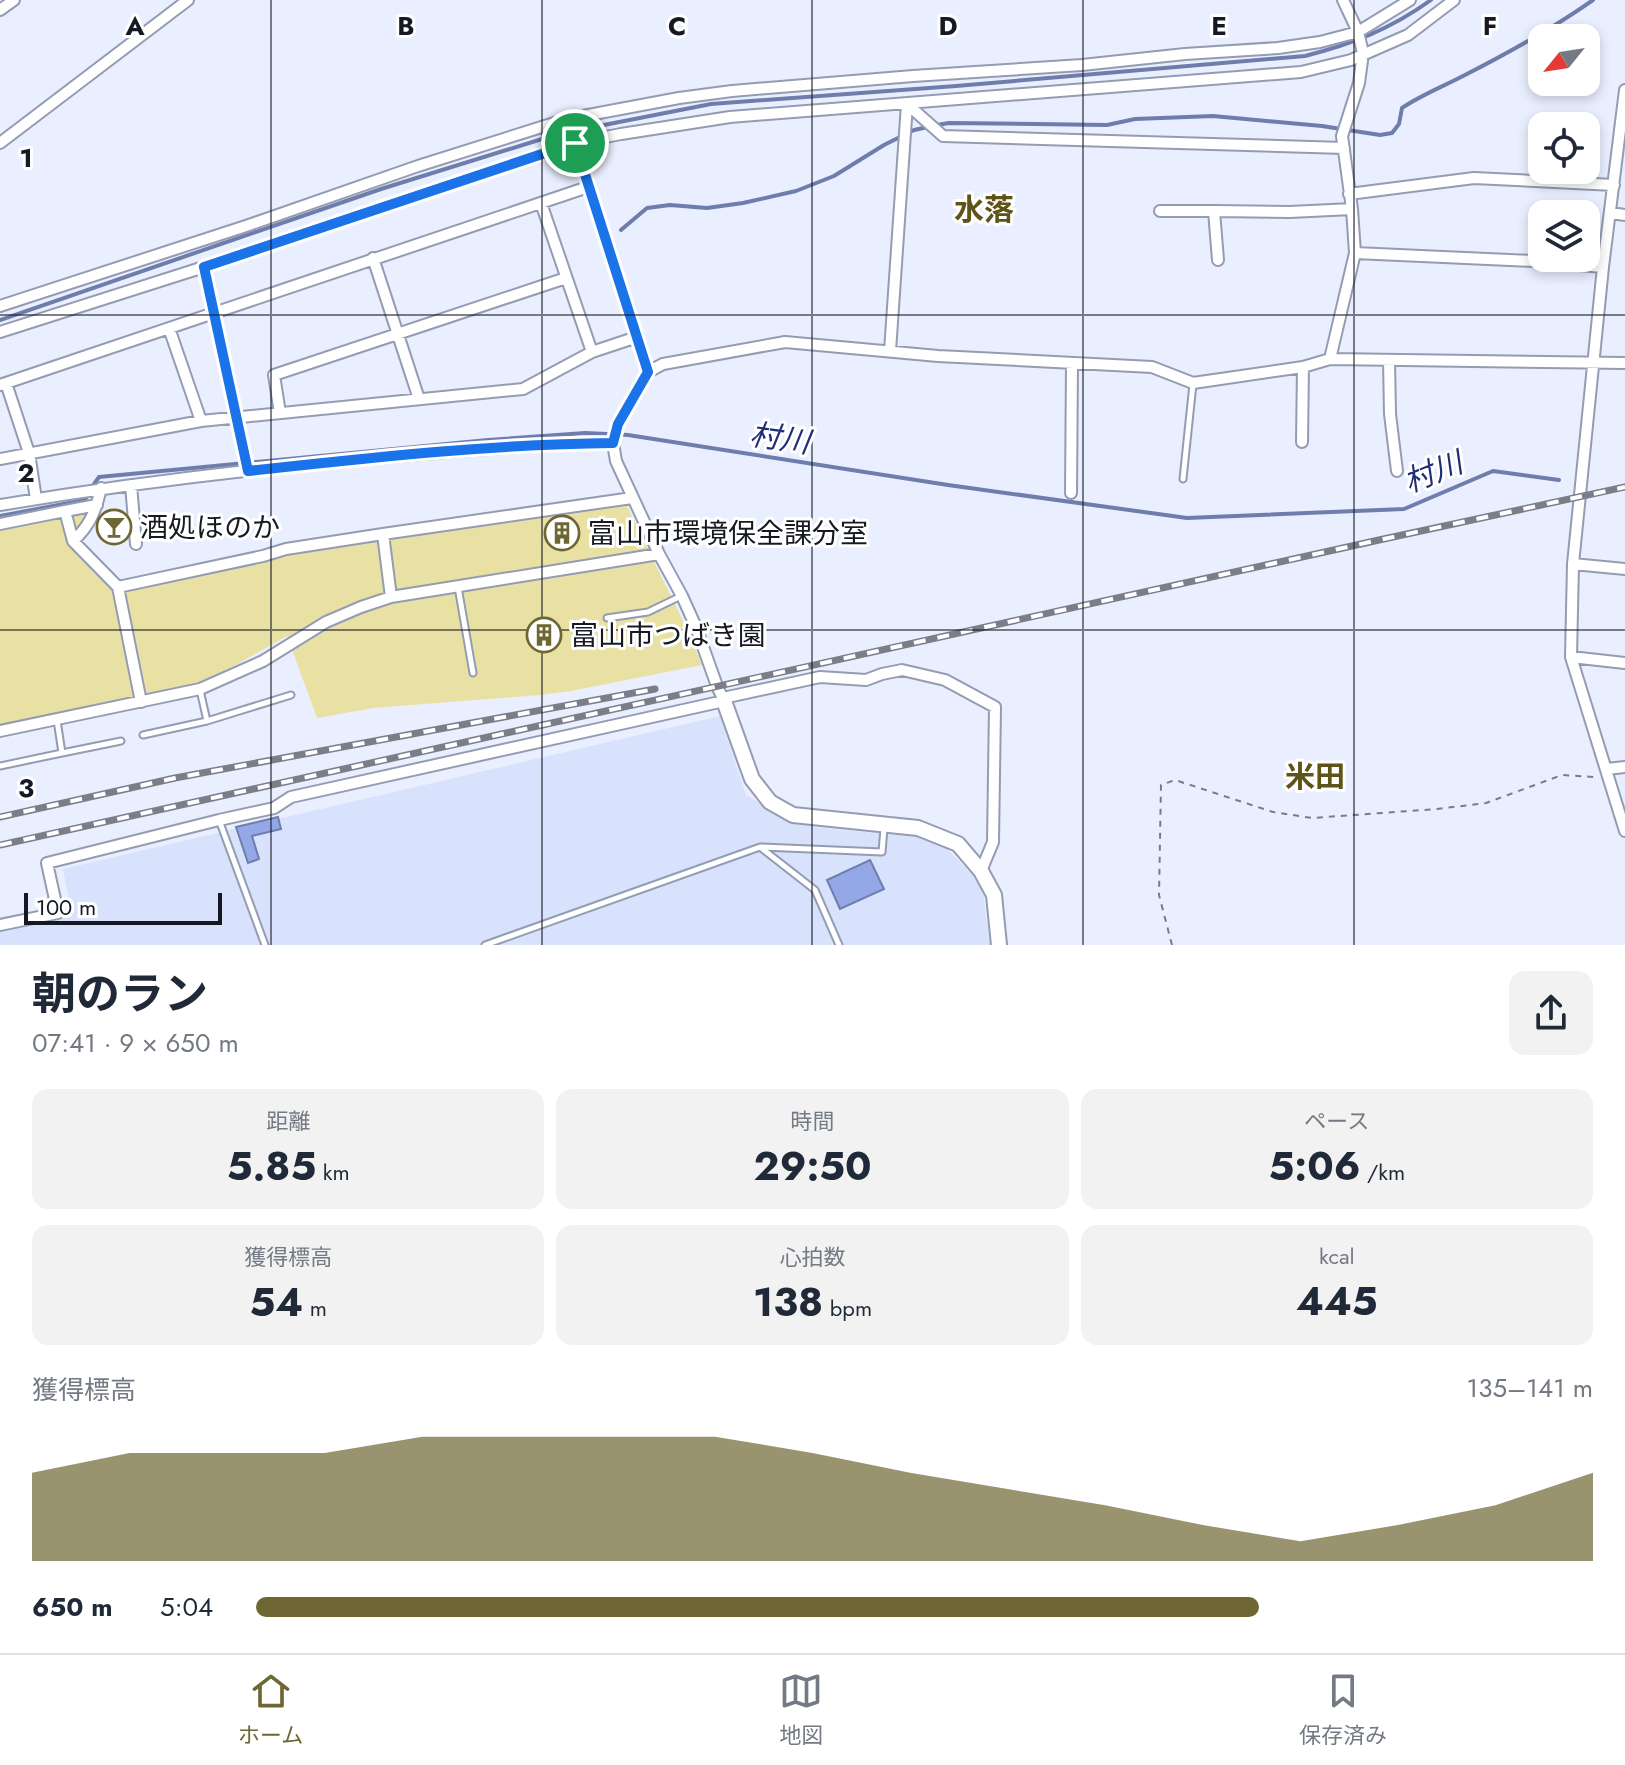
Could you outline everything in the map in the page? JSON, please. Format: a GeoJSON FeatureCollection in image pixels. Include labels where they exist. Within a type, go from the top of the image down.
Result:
{"type":"FeatureCollection","features":[{"type":"Feature","properties":{"kind":"street"},"geometry":{"type":"LineString","coordinates":[[0,10],[14,0]]}},
{"type":"Feature","properties":{"kind":"street"},"geometry":{"type":"LineString","coordinates":[[0,143],[188,0]]}},
{"type":"Feature","properties":{"kind":"street"},"geometry":{"type":"LineString","coordinates":[[1330,359],[1355,253],[1342,136],[1359,83],[1363,53],[1358,32],[1343,0]]}},
{"type":"Feature","properties":{"kind":"street"},"geometry":{"type":"LineString","coordinates":[[0,306],[232,231],[431,161],[567,119],[732,91],[1278,48],[1358,32],[1410,0]]}},
{"type":"Feature","properties":{"kind":"street"},"geometry":{"type":"LineString","coordinates":[[0,332],[575,143],[730,117],[1301,72],[1351,60],[1408,35],[1454,0]]}},
{"type":"Feature","properties":{"kind":"street"},"geometry":{"type":"LineString","coordinates":[[1625,90],[1603,267],[1573,564],[1571,657],[1625,831]]}},
{"type":"Feature","properties":{"kind":"street"},"geometry":{"type":"LineString","coordinates":[[907,104],[943,136],[1344,148]]}},
{"type":"Feature","properties":{"kind":"street"},"geometry":{"type":"LineString","coordinates":[[890,351],[907,104]]}},
{"type":"Feature","properties":{"kind":"street"},"geometry":{"type":"LineString","coordinates":[[567,119],[648,372]]}},
{"type":"Feature","properties":{"kind":"street"},"geometry":{"type":"LineString","coordinates":[[1349,194],[1474,178],[1614,185]]}},
{"type":"Feature","properties":{"kind":"street"},"geometry":{"type":"LineString","coordinates":[[36,499],[29,453],[3,384],[588,187]]}},
{"type":"Feature","properties":{"kind":"street"},"geometry":{"type":"LineString","coordinates":[[541,203],[592,352]]}},
{"type":"Feature","properties":{"kind":"street"},"geometry":{"type":"LineString","coordinates":[[1160,211],[1352,209]]}},
{"type":"Feature","properties":{"kind":"street"},"geometry":{"type":"LineString","coordinates":[[1214,211],[1218,260]]}},
{"type":"Feature","properties":{"kind":"street"},"geometry":{"type":"LineString","coordinates":[[1611,213],[1625,215]]}},
{"type":"Feature","properties":{"kind":"street"},"geometry":{"type":"LineString","coordinates":[[1355,253],[1603,267]]}},
{"type":"Feature","properties":{"kind":"street"},"geometry":{"type":"LineString","coordinates":[[373,258],[419,399]]}},
{"type":"Feature","properties":{"kind":"street"},"geometry":{"type":"LineString","coordinates":[[204,267],[248,471]]}},
{"type":"Feature","properties":{"kind":"street"},"geometry":{"type":"LineString","coordinates":[[280,413],[274,375],[566,278]]}},
{"type":"Feature","properties":{"kind":"street"},"geometry":{"type":"LineString","coordinates":[[169,328],[201,421]]}},
{"type":"Feature","properties":{"kind":"street"},"geometry":{"type":"LineString","coordinates":[[0,459],[201,421],[523,389],[592,352],[637,337]]}},
{"type":"Feature","properties":{"kind":"street"},"geometry":{"type":"LineString","coordinates":[[999,945],[994,895],[981,871],[958,844],[918,828],[793,815],[770,802],[752,779],[696,627],[616,461],[613,443],[618,426],[648,372],[663,364],[785,342],[938,356],[1152,367],[1193,383],[1303,367],[1330,359],[1625,363]]}},
{"type":"Feature","properties":{"kind":"street"},"geometry":{"type":"LineString","coordinates":[[1389,360],[1390,414],[1397,471]]}},
{"type":"Feature","properties":{"kind":"street"},"geometry":{"type":"LineString","coordinates":[[1071,493],[1072,363]]}},
{"type":"Feature","properties":{"kind":"street"},"geometry":{"type":"LineString","coordinates":[[1302,442],[1303,367]]}},
{"type":"Feature","properties":{"kind":"street"},"geometry":{"type":"LineString","coordinates":[[0,505],[101,488],[354,460],[550,444],[613,443]]}},
{"type":"Feature","properties":{"kind":"street"},"geometry":{"type":"LineString","coordinates":[[131,485],[136,544]]}},
{"type":"Feature","properties":{"kind":"street"},"geometry":{"type":"LineString","coordinates":[[73,541],[93,518],[101,488]]}},
{"type":"Feature","properties":{"kind":"street"},"geometry":{"type":"LineString","coordinates":[[118,587],[286,549],[632,498]]}},
{"type":"Feature","properties":{"kind":"street"},"geometry":{"type":"LineString","coordinates":[[0,524],[97,505]]}},
{"type":"Feature","properties":{"kind":"street"},"geometry":{"type":"LineString","coordinates":[[65,511],[73,541],[118,587],[141,702]]}},
{"type":"Feature","properties":{"kind":"street"},"geometry":{"type":"LineString","coordinates":[[383,534],[391,597]]}},
{"type":"Feature","properties":{"kind":"street"},"geometry":{"type":"LineString","coordinates":[[0,731],[200,689],[263,661],[326,622],[391,597],[659,554]]}},
{"type":"Feature","properties":{"kind":"street"},"geometry":{"type":"LineString","coordinates":[[1573,564],[1625,569]]}},
{"type":"Feature","properties":{"kind":"street"},"geometry":{"type":"LineString","coordinates":[[1571,657],[1625,663]]}},
{"type":"Feature","properties":{"kind":"street"},"geometry":{"type":"LineString","coordinates":[[0,925],[58,913],[47,863],[274,808],[291,797],[820,677],[866,680],[902,670],[945,680],[995,707],[993,842],[981,871]]}},
{"type":"Feature","properties":{"kind":"street"},"geometry":{"type":"LineString","coordinates":[[1607,769],[1625,767]]}},
{"type":"Feature","properties":{"kind":"lane"},"geometry":{"type":"LineString","coordinates":[[1183,479],[1193,383]]}},
{"type":"Feature","properties":{"kind":"lane"},"geometry":{"type":"LineString","coordinates":[[458,586],[473,673]]}},
{"type":"Feature","properties":{"kind":"lane"},"geometry":{"type":"LineString","coordinates":[[607,618],[648,612],[682,596]]}},
{"type":"Feature","properties":{"kind":"lane"},"geometry":{"type":"LineString","coordinates":[[200,689],[207,721]]}},
{"type":"Feature","properties":{"kind":"lane"},"geometry":{"type":"LineString","coordinates":[[143,735],[207,721],[291,695]]}},
{"type":"Feature","properties":{"kind":"lane"},"geometry":{"type":"LineString","coordinates":[[57,719],[62,753]]}},
{"type":"Feature","properties":{"kind":"lane"},"geometry":{"type":"LineString","coordinates":[[0,766],[121,741]]}},
{"type":"Feature","properties":{"kind":"lane"},"geometry":{"type":"LineString","coordinates":[[219,820],[265,945]]}},
{"type":"Feature","properties":{"kind":"lane"},"geometry":{"type":"LineString","coordinates":[[485,945],[760,847],[882,852],[885,824]]}},
{"type":"Feature","properties":{"kind":"lane"},"geometry":{"type":"LineString","coordinates":[[760,847],[815,890],[839,945]]}},
{"type":"Feature","properties":{"kind":"path"},"geometry":{"type":"LineString","coordinates":[[1172,945],[1159,895],[1161,785],[1175,780],[1273,812],[1312,818],[1486,803],[1562,775],[1591,775],[1611,782]]}},
{"type":"Feature","properties":{"kind":"shaded area"},"geometry":{"type":"Polygon","coordinates":[[[625,502],[702,665],[571,691],[373,708],[317,718],[287,636],[230,668],[189,686],[0,725],[0,527],[90,510],[72,546],[116,593],[291,553],[625,502]]]}},
{"type":"Feature","properties":{"kind":"shaded area"},"geometry":{"type":"Polygon","coordinates":[[[720,716],[746,795],[782,816],[813,827],[917,837],[946,848],[972,874],[983,893],[990,945],[0,945],[0,929],[71,912],[63,869],[720,716]]]}},
{"type":"Feature","properties":{"kind":"water"},"geometry":{"type":"Polygon","coordinates":[[[278,817],[281,829],[252,836],[259,859],[248,863],[236,827],[278,817]]]}},
{"type":"Feature","properties":{"kind":"water"},"geometry":{"type":"Polygon","coordinates":[[[870,860],[884,889],[840,909],[827,880],[870,860]]]}},
{"type":"Feature","properties":{"kind":"waterway"},"geometry":{"type":"LineString","coordinates":[[0,320],[381,189],[558,134],[711,104],[1305,56],[1371,34],[1431,0]]}},
{"type":"Feature","properties":{"kind":"waterway"},"geometry":{"type":"LineString","coordinates":[[937,125],[1107,125],[1135,119],[1213,116],[1380,135],[1392,133],[1399,124],[1402,108],[1530,40],[1593,0]]}},
{"type":"Feature","properties":{"kind":"waterway"},"geometry":{"type":"LineString","coordinates":[[621,230],[647,208],[670,205],[707,208],[796,191],[834,176],[914,130],[928,127]]}},
{"type":"Feature","properties":{"kind":"waterway","name":"村川"},"geometry":{"type":"LineString","coordinates":[[92,487],[99,477],[585,433],[628,435],[948,485],[1187,518],[1404,509],[1493,471],[1559,480]]}},
{"type":"Feature","properties":{"kind":"waterway","name":"村川"},"geometry":{"type":"LineString","coordinates":[[0,516],[85,500],[88,494]]}},
{"type":"Feature","properties":{"kind":"railway"},"geometry":{"type":"LineString","coordinates":[[0,845],[1625,487]]}},
{"type":"Feature","properties":{"kind":"railway"},"geometry":{"type":"LineString","coordinates":[[0,817],[175,778],[655,689]]}},
{"type":"Feature","properties":{"kind":"place","name":"酒処ほのか"},"geometry":{"type":"Point","coordinates":[114,527]}},
{"type":"Feature","properties":{"kind":"place","name":"富山市環境保全課分室"},"geometry":{"type":"Point","coordinates":[562,533]}},
{"type":"Feature","properties":{"kind":"place","name":"富山市つばき園"},"geometry":{"type":"Point","coordinates":[544,635]}},
{"type":"Feature","properties":{"kind":"district","name":"水落"},"geometry":{"type":"Point","coordinates":[984,209]}},
{"type":"Feature","properties":{"kind":"district","name":"米田"},"geometry":{"type":"Point","coordinates":[1315,776]}},
{"type":"Feature","properties":{"kind":"route"},"geometry":{"type":"LineString","coordinates":[[575,143],[648,372],[618,424],[613,443],[550,444],[248,471],[204,267],[575,143]]}}]}
